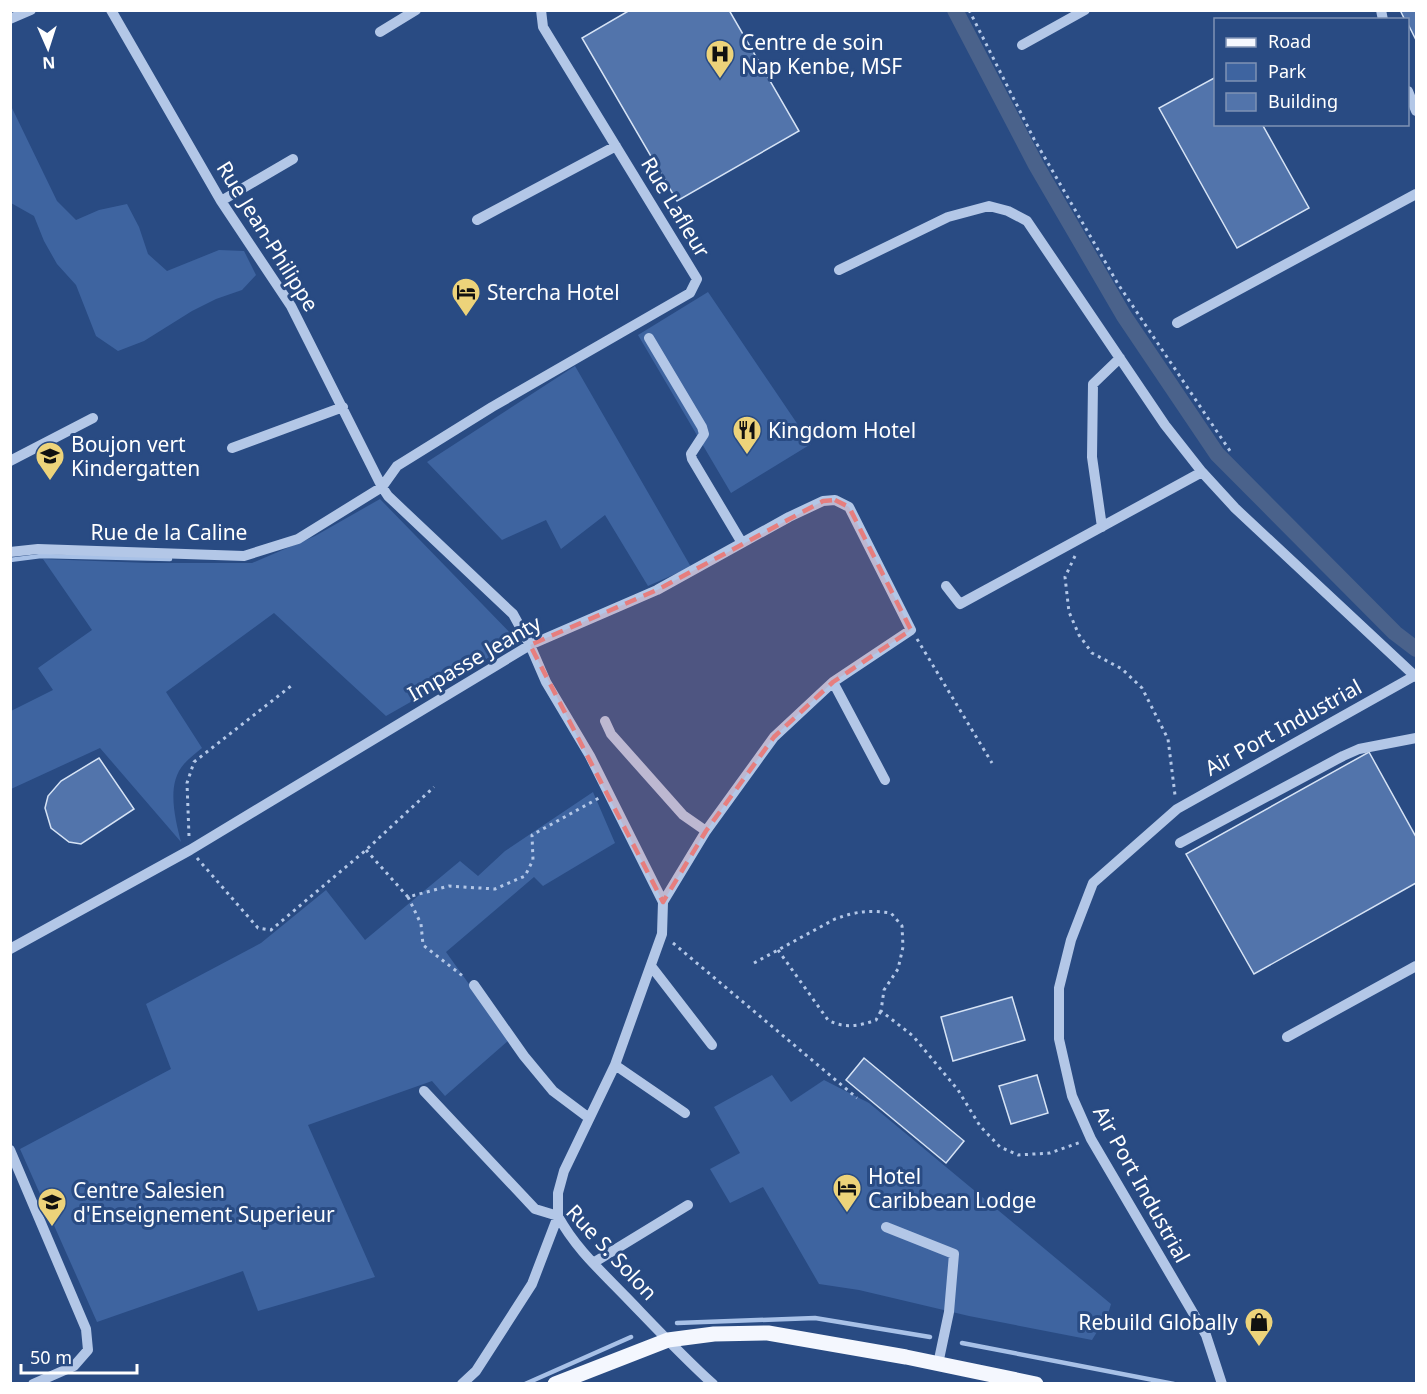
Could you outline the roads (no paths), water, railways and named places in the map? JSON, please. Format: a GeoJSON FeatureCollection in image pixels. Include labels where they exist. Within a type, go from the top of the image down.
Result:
{"type":"FeatureCollection","features":[{"type":"Feature","properties":{"kind":"main road"},"geometry":{"type":"LineString","coordinates":[[555,1383],[668,1340],[714,1334],[768,1333],[1036,1383]]}},
{"type":"Feature","properties":{"kind":"street"},"geometry":{"type":"LineString","coordinates":[[10,19],[31,10]]}},
{"type":"Feature","properties":{"kind":"street","name":"Rue Jean-Philippe"},"geometry":{"type":"LineString","coordinates":[[111,10],[221,201],[291,306],[382,487],[388,496],[513,614],[546,682],[590,756],[663,902]]}},
{"type":"Feature","properties":{"kind":"street"},"geometry":{"type":"LineString","coordinates":[[380,32],[416,10]]}},
{"type":"Feature","properties":{"kind":"street","name":"Rue Lafleur"},"geometry":{"type":"LineString","coordinates":[[382,487],[397,466],[492,407],[690,293],[697,279],[543,27],[541,10]]}},
{"type":"Feature","properties":{"kind":"street"},"geometry":{"type":"LineString","coordinates":[[1022,45],[1085,10]]}},
{"type":"Feature","properties":{"kind":"street"},"geometry":{"type":"LineString","coordinates":[[1409,95],[1416,111]]}},
{"type":"Feature","properties":{"kind":"street"},"geometry":{"type":"LineString","coordinates":[[477,220],[616,146]]}},
{"type":"Feature","properties":{"kind":"street"},"geometry":{"type":"LineString","coordinates":[[221,201],[293,159]]}},
{"type":"Feature","properties":{"kind":"street"},"geometry":{"type":"LineString","coordinates":[[1177,323],[1416,194]]}},
{"type":"Feature","properties":{"kind":"street"},"geometry":{"type":"LineString","coordinates":[[839,270],[948,217],[989,206],[1008,211],[1027,221],[1166,425],[1202,472],[1235,508],[1416,676]]}},
{"type":"Feature","properties":{"kind":"street"},"geometry":{"type":"LineString","coordinates":[[649,338],[702,427],[704,434],[691,454],[692,459],[742,543]]}},
{"type":"Feature","properties":{"kind":"street"},"geometry":{"type":"LineString","coordinates":[[1102,527],[1092,457],[1093,384],[1120,358]]}},
{"type":"Feature","properties":{"kind":"street"},"geometry":{"type":"LineString","coordinates":[[232,448],[343,407]]}},
{"type":"Feature","properties":{"kind":"street"},"geometry":{"type":"LineString","coordinates":[[10,461],[93,418]]}},
{"type":"Feature","properties":{"kind":"street"},"geometry":{"type":"LineString","coordinates":[[946,586],[960,604],[1202,472]]}},
{"type":"Feature","properties":{"kind":"street","name":"Rue de la Caline"},"geometry":{"type":"LineString","coordinates":[[10,552],[38,549],[244,556],[298,539],[382,487]]}},
{"type":"Feature","properties":{"kind":"street","name":"Impasse Jeanty"},"geometry":{"type":"LineString","coordinates":[[10,949],[190,850],[530,645],[657,590],[814,505],[823,501],[835,500],[849,507],[911,630],[832,682]]}},
{"type":"Feature","properties":{"kind":"street","name":"Air Port Industrial"},"geometry":{"type":"LineString","coordinates":[[1222,1383],[1206,1335],[1091,1139],[1072,1096],[1059,1039],[1059,988],[1071,940],[1094,883],[1177,809],[1416,676]]}},
{"type":"Feature","properties":{"kind":"street"},"geometry":{"type":"LineString","coordinates":[[462,1383],[476,1371],[532,1284],[558,1216],[558,1193],[564,1171],[615,1065],[662,934],[663,902],[706,831],[774,737],[832,682],[885,780]]}},
{"type":"Feature","properties":{"kind":"street"},"geometry":{"type":"LineString","coordinates":[[605,722],[611,734],[683,815],[706,831]]}},
{"type":"Feature","properties":{"kind":"street"},"geometry":{"type":"LineString","coordinates":[[1179,843],[1343,756],[1359,749],[1416,738]]}},
{"type":"Feature","properties":{"kind":"street"},"geometry":{"type":"LineString","coordinates":[[651,966],[712,1045]]}},
{"type":"Feature","properties":{"kind":"street"},"geometry":{"type":"LineString","coordinates":[[1287,1037],[1416,966]]}},
{"type":"Feature","properties":{"kind":"street"},"geometry":{"type":"LineString","coordinates":[[474,985],[524,1056],[553,1091],[589,1118]]}},
{"type":"Feature","properties":{"kind":"street"},"geometry":{"type":"LineString","coordinates":[[615,1065],[685,1113]]}},
{"type":"Feature","properties":{"kind":"street","name":"Rue S. Solon"},"geometry":{"type":"LineString","coordinates":[[424,1091],[535,1209],[558,1216],[569,1237],[593,1263],[713,1383]]}},
{"type":"Feature","properties":{"kind":"street"},"geometry":{"type":"LineString","coordinates":[[10,1150],[86,1329],[88,1350],[74,1366],[33,1383]]}},
{"type":"Feature","properties":{"kind":"street"},"geometry":{"type":"LineString","coordinates":[[593,1263],[688,1206]]}},
{"type":"Feature","properties":{"kind":"street"},"geometry":{"type":"LineString","coordinates":[[886,1227],[954,1254],[949,1312],[938,1364]]}},
{"type":"Feature","properties":{"kind":"waterway"},"geometry":{"type":"LineString","coordinates":[[955,10],[1036,165],[1124,316],[1217,454],[1395,633],[1416,649]]}},
{"type":"Feature","properties":{"kind":"waterway"},"geometry":{"type":"LineString","coordinates":[[10,560],[41,556],[170,559]]}},
{"type":"Feature","properties":{"kind":"waterway"},"geometry":{"type":"LineString","coordinates":[[677,1323],[815,1318],[930,1337]]}},
{"type":"Feature","properties":{"kind":"waterway"},"geometry":{"type":"LineString","coordinates":[[525,1384],[631,1337]]}},
{"type":"Feature","properties":{"kind":"waterway"},"geometry":{"type":"LineString","coordinates":[[962,1343],[1174,1384]]}},
{"type":"Feature","properties":{"kind":"place","name":"Centre de soin Nap Kenbe, MSF"},"geometry":{"type":"Point","coordinates":[720,80]}},
{"type":"Feature","properties":{"kind":"place","name":"Stercha Hotel"},"geometry":{"type":"Point","coordinates":[466,318]}},
{"type":"Feature","properties":{"kind":"place","name":"Kingdom Hotel"},"geometry":{"type":"Point","coordinates":[747,456]}},
{"type":"Feature","properties":{"kind":"place","name":"Boujon vert Kindergatten"},"geometry":{"type":"Point","coordinates":[50,482]}},
{"type":"Feature","properties":{"kind":"place","name":"Hotel Caribbean Lodge"},"geometry":{"type":"Point","coordinates":[847,1214]}},
{"type":"Feature","properties":{"kind":"place","name":"Centre Salesien d'Enseignement Superieur"},"geometry":{"type":"Point","coordinates":[52,1228]}},
{"type":"Feature","properties":{"kind":"place","name":"Rebuild Globally"},"geometry":{"type":"Point","coordinates":[1259,1348]}}]}
